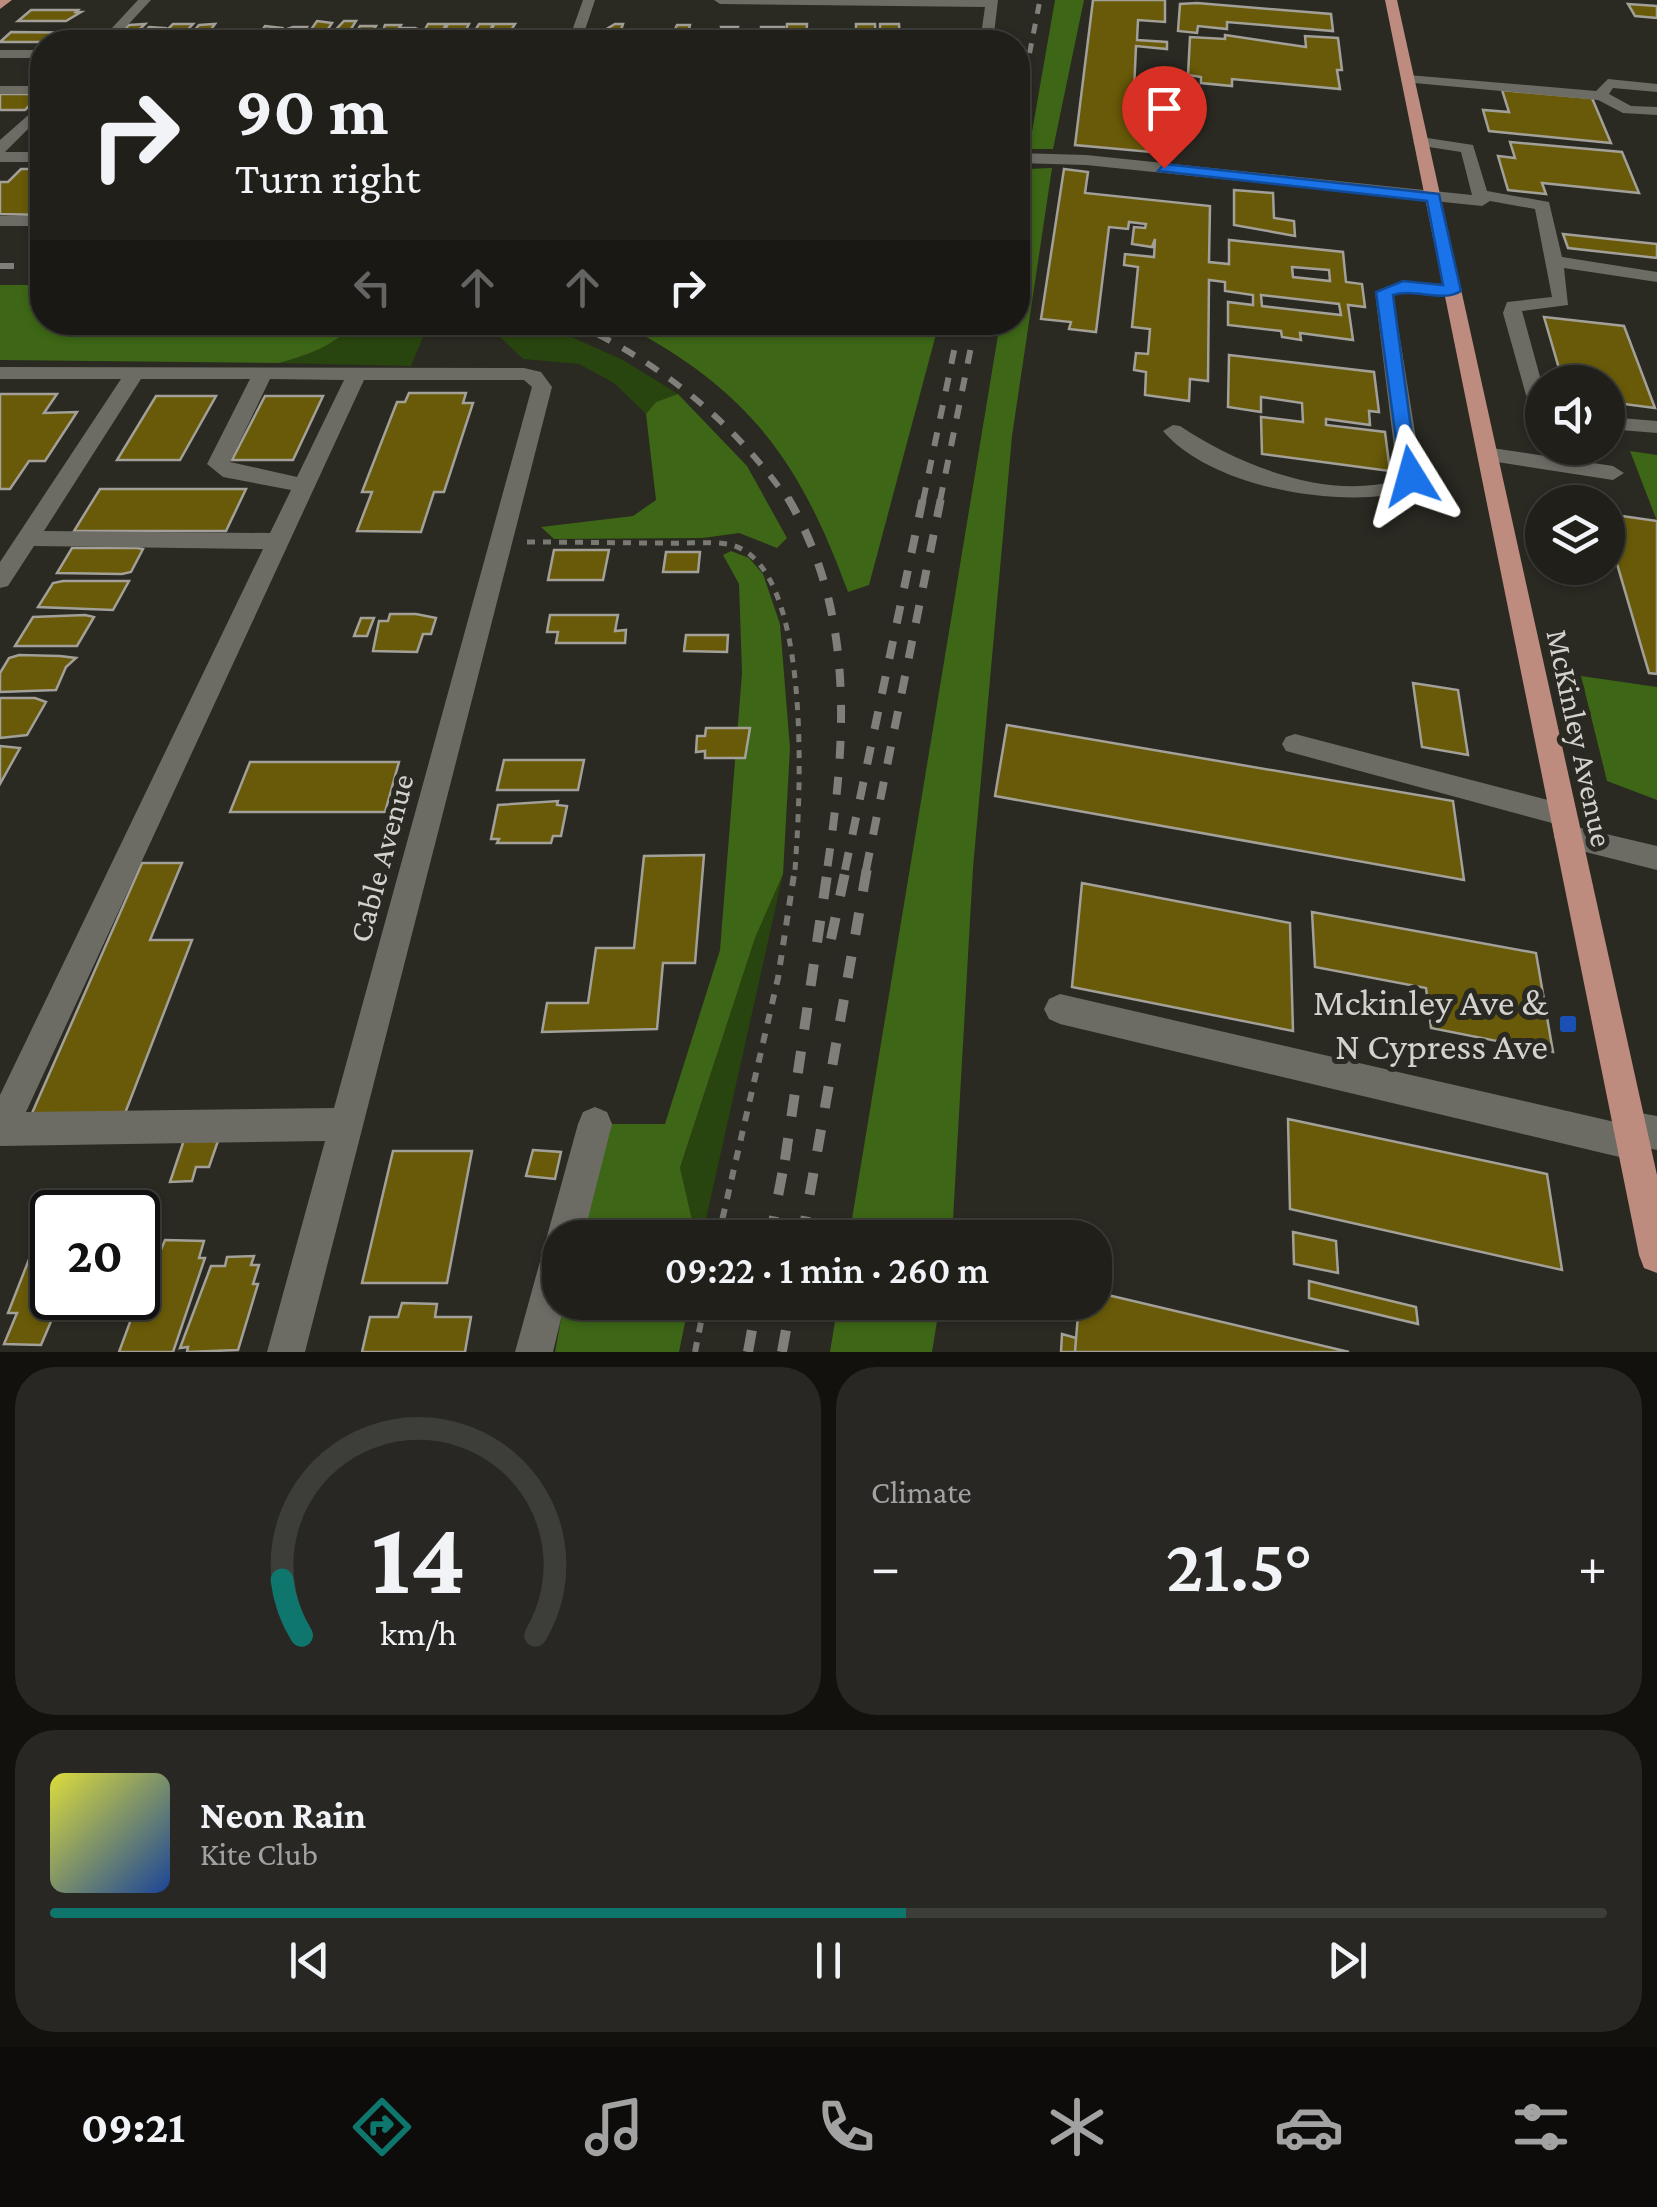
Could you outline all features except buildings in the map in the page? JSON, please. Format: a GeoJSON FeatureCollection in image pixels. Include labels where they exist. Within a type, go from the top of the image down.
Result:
{"type":"FeatureCollection","features":[{"type":"Feature","properties":{"kind":"main road","name":"McKinley Avenue"},"geometry":{"type":"LineString","coordinates":[[1392,0],[1485,454],[1566,826],[1639,1135],[1657,1254]]}},
{"type":"Feature","properties":{"kind":"street"},"geometry":{"type":"LineString","coordinates":[[116,30],[145,0]]}},
{"type":"Feature","properties":{"kind":"street"},"geometry":{"type":"LineString","coordinates":[[578,30],[589,0]]}},
{"type":"Feature","properties":{"kind":"street"},"geometry":{"type":"LineString","coordinates":[[720,0],[991,2],[988,30]]}},
{"type":"Feature","properties":{"kind":"street"},"geometry":{"type":"LineString","coordinates":[[0,54],[30,54]]}},
{"type":"Feature","properties":{"kind":"street"},"geometry":{"type":"LineString","coordinates":[[1408,79],[1601,96],[1628,110],[1657,111]]}},
{"type":"Feature","properties":{"kind":"street"},"geometry":{"type":"LineString","coordinates":[[1601,96],[1608,83],[1657,88]]}},
{"type":"Feature","properties":{"kind":"street"},"geometry":{"type":"LineString","coordinates":[[0,90],[30,90]]}},
{"type":"Feature","properties":{"kind":"street"},"geometry":{"type":"LineString","coordinates":[[0,149],[30,119]]}},
{"type":"Feature","properties":{"kind":"street"},"geometry":{"type":"LineString","coordinates":[[1030,158],[1086,160],[1482,201],[1484,196],[1468,148],[1421,142]]}},
{"type":"Feature","properties":{"kind":"street"},"geometry":{"type":"LineString","coordinates":[[0,156],[30,157]]}},
{"type":"Feature","properties":{"kind":"street"},"geometry":{"type":"LineString","coordinates":[[1484,196],[1543,206],[1562,302],[1513,306],[1527,365]]}},
{"type":"Feature","properties":{"kind":"street"},"geometry":{"type":"LineString","coordinates":[[0,221],[30,221]]}},
{"type":"Feature","properties":{"kind":"street"},"geometry":{"type":"LineString","coordinates":[[1556,261],[1657,277]]}},
{"type":"Feature","properties":{"kind":"street"},"geometry":{"type":"LineString","coordinates":[[1173,431],[1235,468],[1267,477],[1370,493],[1390,492],[1407,485],[1411,476],[1384,292],[1403,286],[1453,291]]}},
{"type":"Feature","properties":{"kind":"street"},"geometry":{"type":"LineString","coordinates":[[0,373],[356,373],[1,1129],[347,1124]]}},
{"type":"Feature","properties":{"kind":"street"},"geometry":{"type":"LineString","coordinates":[[0,580],[135,373]]}},
{"type":"Feature","properties":{"kind":"street"},"geometry":{"type":"LineString","coordinates":[[263,373],[218,464],[232,472],[302,485]]}},
{"type":"Feature","properties":{"kind":"street","name":"Cable Avenue"},"geometry":{"type":"LineString","coordinates":[[286,1352],[540,381],[524,374],[356,373]]}},
{"type":"Feature","properties":{"kind":"street"},"geometry":{"type":"LineString","coordinates":[[1625,425],[1657,428]]}},
{"type":"Feature","properties":{"kind":"street"},"geometry":{"type":"LineString","coordinates":[[1485,454],[1613,472]]}},
{"type":"Feature","properties":{"kind":"street"},"geometry":{"type":"LineString","coordinates":[[28,538],[274,541]]}},
{"type":"Feature","properties":{"kind":"street"},"geometry":{"type":"LineString","coordinates":[[1295,744],[1390,765],[1657,858]]}},
{"type":"Feature","properties":{"kind":"street"},"geometry":{"type":"LineString","coordinates":[[1060,1009],[1639,1135]]}},
{"type":"Feature","properties":{"kind":"street"},"geometry":{"type":"LineString","coordinates":[[570,1220],[595,1124]]}},
{"type":"Feature","properties":{"kind":"street"},"geometry":{"type":"LineString","coordinates":[[534,1352],[543,1320]]}},
{"type":"Feature","properties":{"kind":"path"},"geometry":{"type":"LineString","coordinates":[[500,542],[728,544],[752,551],[768,566],[785,614],[800,734],[794,864],[785,939],[722,1220]]}},
{"type":"Feature","properties":{"kind":"path"},"geometry":{"type":"LineString","coordinates":[[695,1352],[701,1320]]}},
{"type":"Feature","properties":{"kind":"green space"},"geometry":{"type":"Polygon","coordinates":[[[1055,0],[1084,0],[1053,149],[1030,149],[1055,0]]]}},
{"type":"Feature","properties":{"kind":"green space"},"geometry":{"type":"Polygon","coordinates":[[[1052,168],[1030,315],[1030,169],[1052,168]]]}},
{"type":"Feature","properties":{"kind":"green space"},"geometry":{"type":"Polygon","coordinates":[[[0,285],[30,285],[30,335],[341,335],[320,349],[279,363],[0,360],[0,285]]]}},
{"type":"Feature","properties":{"kind":"green space"},"geometry":{"type":"Polygon","coordinates":[[[424,335],[411,366],[279,363],[320,349],[338,338],[424,335]]]}},
{"type":"Feature","properties":{"kind":"green space"},"geometry":{"type":"Polygon","coordinates":[[[493,335],[567,335],[623,360],[678,394],[656,402],[646,414],[614,383],[579,364],[523,359],[499,336],[493,335]]]}},
{"type":"Feature","properties":{"kind":"green space"},"geometry":{"type":"Polygon","coordinates":[[[642,335],[936,335],[869,585],[848,592],[810,503],[764,433],[736,402],[642,335]]]}},
{"type":"Feature","properties":{"kind":"green space"},"geometry":{"type":"Polygon","coordinates":[[[998,335],[1027,335],[1012,436],[973,868],[953,1220],[852,1220],[998,335]]]}},
{"type":"Feature","properties":{"kind":"green space"},"geometry":{"type":"Polygon","coordinates":[[[678,394],[747,466],[787,538],[777,548],[739,533],[703,538],[554,539],[541,527],[633,516],[656,500],[646,414],[656,402],[678,394]]]}},
{"type":"Feature","properties":{"kind":"green space"},"geometry":{"type":"Polygon","coordinates":[[[1630,451],[1657,455],[1657,521],[1630,451]]]}},
{"type":"Feature","properties":{"kind":"green space"},"geometry":{"type":"Polygon","coordinates":[[[731,551],[749,558],[763,574],[780,624],[790,748],[783,874],[755,938],[680,1168],[692,1220],[578,1220],[595,1124],[665,1124],[720,950],[742,673],[739,584],[723,555],[731,551]]]}},
{"type":"Feature","properties":{"kind":"green space"},"geometry":{"type":"Polygon","coordinates":[[[1581,676],[1657,687],[1657,800],[1607,781],[1581,676]]]}},
{"type":"Feature","properties":{"kind":"green space"},"geometry":{"type":"Polygon","coordinates":[[[783,874],[706,1220],[692,1220],[680,1169],[755,938],[783,874]]]}},
{"type":"Feature","properties":{"kind":"green space"},"geometry":{"type":"Polygon","coordinates":[[[561,1320],[686,1320],[679,1352],[555,1352],[561,1320]]]}},
{"type":"Feature","properties":{"kind":"green space"},"geometry":{"type":"Polygon","coordinates":[[[835,1320],[937,1320],[932,1352],[830,1352],[835,1320]]]}},
{"type":"Feature","properties":{"kind":"railway"},"geometry":{"type":"LineString","coordinates":[[1030,51],[1040,0]]}},
{"type":"Feature","properties":{"kind":"railway"},"geometry":{"type":"LineString","coordinates":[[0,266],[30,266]]}},
{"type":"Feature","properties":{"kind":"railway"},"geometry":{"type":"LineString","coordinates":[[598,335],[693,397],[743,444],[789,501]]}},
{"type":"Feature","properties":{"kind":"railway"},"geometry":{"type":"LineString","coordinates":[[923,501],[957,335]]}},
{"type":"Feature","properties":{"kind":"railway"},"geometry":{"type":"LineString","coordinates":[[940,501],[973,335]]}},
{"type":"Feature","properties":{"kind":"railway"},"geometry":{"type":"LineString","coordinates":[[788,498],[810,542],[825,587],[840,680],[838,774],[827,870]]}},
{"type":"Feature","properties":{"kind":"railway"},"geometry":{"type":"LineString","coordinates":[[845,870],[923,498]]}},
{"type":"Feature","properties":{"kind":"railway"},"geometry":{"type":"LineString","coordinates":[[866,870],[941,498]]}},
{"type":"Feature","properties":{"kind":"railway"},"geometry":{"type":"LineString","coordinates":[[785,1158],[828,868]]}},
{"type":"Feature","properties":{"kind":"railway"},"geometry":{"type":"LineString","coordinates":[[831,939],[846,868]]}},
{"type":"Feature","properties":{"kind":"railway"},"geometry":{"type":"LineString","coordinates":[[805,1220],[867,868]]}},
{"type":"Feature","properties":{"kind":"railway"},"geometry":{"type":"LineString","coordinates":[[785,1158],[787,1149]]}},
{"type":"Feature","properties":{"kind":"railway"},"geometry":{"type":"LineString","coordinates":[[773,1220],[785,1158]]}},
{"type":"Feature","properties":{"kind":"railway"},"geometry":{"type":"LineString","coordinates":[[748,1352],[754,1320]]}},
{"type":"Feature","properties":{"kind":"railway"},"geometry":{"type":"LineString","coordinates":[[782,1352],[788,1320]]}},
{"type":"Feature","properties":{"kind":"place","name":"Mckinley Ave & N Cypress Ave"},"geometry":{"type":"Point","coordinates":[1568,1024]}},
{"type":"Feature","properties":{"kind":"route"},"geometry":{"type":"LineString","coordinates":[[1164,168],[1434,198],[1453,291],[1403,286],[1384,292],[1411,476]]}}]}
